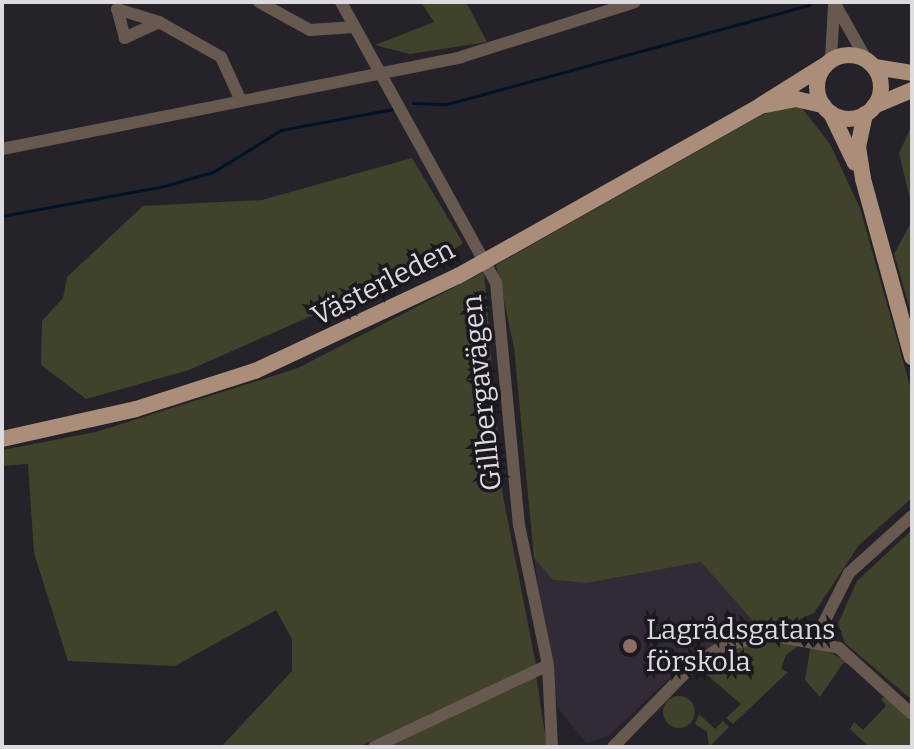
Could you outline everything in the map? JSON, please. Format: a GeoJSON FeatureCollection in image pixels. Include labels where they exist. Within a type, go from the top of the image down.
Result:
{"type":"FeatureCollection","features":[{"type":"Feature","properties":{"kind":"main road"},"geometry":{"type":"LineString","coordinates":[[863,179],[827,109],[818,81],[829,62],[870,63],[912,73]]}},
{"type":"Feature","properties":{"kind":"main road","name":"Västerleden"},"geometry":{"type":"LineString","coordinates":[[2,439],[136,409],[255,371],[458,276],[760,106],[829,62]]}},
{"type":"Feature","properties":{"kind":"main road"},"geometry":{"type":"LineString","coordinates":[[870,63],[881,90],[869,110],[858,147],[863,179],[912,357]]}},
{"type":"Feature","properties":{"kind":"main road"},"geometry":{"type":"LineString","coordinates":[[827,109],[869,110],[912,90]]}},
{"type":"Feature","properties":{"kind":"main road","name":"Västerleden"},"geometry":{"type":"LineString","coordinates":[[760,106],[809,99],[827,109]]}},
{"type":"Feature","properties":{"kind":"street"},"geometry":{"type":"LineString","coordinates":[[259,2],[310,30],[354,27]]}},
{"type":"Feature","properties":{"kind":"street","name":"Gillbergavägen"},"geometry":{"type":"LineString","coordinates":[[341,2],[383,72],[496,283],[519,525],[548,665],[552,747]]}},
{"type":"Feature","properties":{"kind":"street"},"geometry":{"type":"LineString","coordinates":[[2,149],[523,41],[635,2]]}},
{"type":"Feature","properties":{"kind":"street"},"geometry":{"type":"LineString","coordinates":[[829,62],[834,2],[870,63]]}},
{"type":"Feature","properties":{"kind":"street"},"geometry":{"type":"LineString","coordinates":[[159,22],[227,61],[241,101]]}},
{"type":"Feature","properties":{"kind":"street"},"geometry":{"type":"LineString","coordinates":[[816,638],[849,573],[912,516]]}},
{"type":"Feature","properties":{"kind":"street"},"geometry":{"type":"LineString","coordinates":[[613,747],[692,666],[723,646],[771,635],[816,638],[861,661],[912,714]]}},
{"type":"Feature","properties":{"kind":"street"},"geometry":{"type":"LineString","coordinates":[[374,747],[548,665]]}},
{"type":"Feature","properties":{"kind":"shaded area","name":"Lagrådsgatans förskola"},"geometry":{"type":"Polygon","coordinates":[[[534,558],[553,580],[587,583],[701,562],[758,627],[695,654],[608,736],[586,743],[558,708],[534,558]]]}},
{"type":"Feature","properties":{"kind":"green space"},"geometry":{"type":"Polygon","coordinates":[[[421,2],[466,2],[487,42],[410,54],[375,45],[434,22],[421,2]]]}},
{"type":"Feature","properties":{"kind":"green space"},"geometry":{"type":"Polygon","coordinates":[[[798,103],[830,144],[860,208],[912,393],[912,498],[859,545],[814,613],[787,625],[758,627],[701,562],[587,583],[553,580],[534,558],[514,347],[496,265],[762,115],[798,103]]]}},
{"type":"Feature","properties":{"kind":"green space"},"geometry":{"type":"Polygon","coordinates":[[[912,125],[912,207],[899,153],[912,125]]]}},
{"type":"Feature","properties":{"kind":"green space"},"geometry":{"type":"Polygon","coordinates":[[[412,158],[463,243],[443,258],[189,370],[86,399],[41,365],[42,321],[63,298],[67,277],[143,206],[262,200],[412,158]]]}},
{"type":"Feature","properties":{"kind":"green space"},"geometry":{"type":"Polygon","coordinates":[[[912,221],[912,316],[894,254],[912,221]]]}},
{"type":"Feature","properties":{"kind":"green space"},"geometry":{"type":"Polygon","coordinates":[[[484,272],[503,496],[536,665],[359,747],[221,747],[292,671],[292,639],[276,610],[175,666],[68,661],[34,553],[28,464],[2,466],[2,450],[96,432],[298,368],[484,272]]]}},
{"type":"Feature","properties":{"kind":"green space"},"geometry":{"type":"Polygon","coordinates":[[[912,530],[912,700],[845,643],[838,624],[857,581],[912,530]]]}},
{"type":"Feature","properties":{"kind":"green space"},"geometry":{"type":"Polygon","coordinates":[[[784,641],[798,646],[786,655],[781,669],[788,672],[733,724],[726,718],[741,704],[700,669],[745,646],[784,641]]]}},
{"type":"Feature","properties":{"kind":"green space"},"geometry":{"type":"Polygon","coordinates":[[[811,644],[854,664],[843,663],[820,697],[805,680],[811,644]]]}},
{"type":"Feature","properties":{"kind":"green space"},"geometry":{"type":"Polygon","coordinates":[[[536,675],[547,747],[388,747],[536,675]]]}},
{"type":"Feature","properties":{"kind":"green space"},"geometry":{"type":"Polygon","coordinates":[[[888,694],[912,723],[912,747],[869,747],[850,729],[854,722],[863,730],[886,706],[881,699],[888,694]]]}},
{"type":"Feature","properties":{"kind":"green space"},"geometry":{"type":"Polygon","coordinates":[[[679,696],[690,701],[695,712],[690,723],[679,728],[668,723],[663,712],[668,701],[679,696]]]}},
{"type":"Feature","properties":{"kind":"green space"},"geometry":{"type":"Polygon","coordinates":[[[699,714],[715,729],[723,721],[729,727],[709,747],[707,732],[695,724],[699,714]]]}},
{"type":"Feature","properties":{"kind":"waterway"},"geometry":{"type":"LineString","coordinates":[[413,103],[447,104],[810,5]]}},
{"type":"Feature","properties":{"kind":"waterway"},"geometry":{"type":"LineString","coordinates":[[2,216],[164,186],[213,172],[281,130],[393,109]]}},
{"type":"Feature","properties":{"kind":"place","name":"Lagrådsgatans förskola"},"geometry":{"type":"Point","coordinates":[630,646]}}]}
